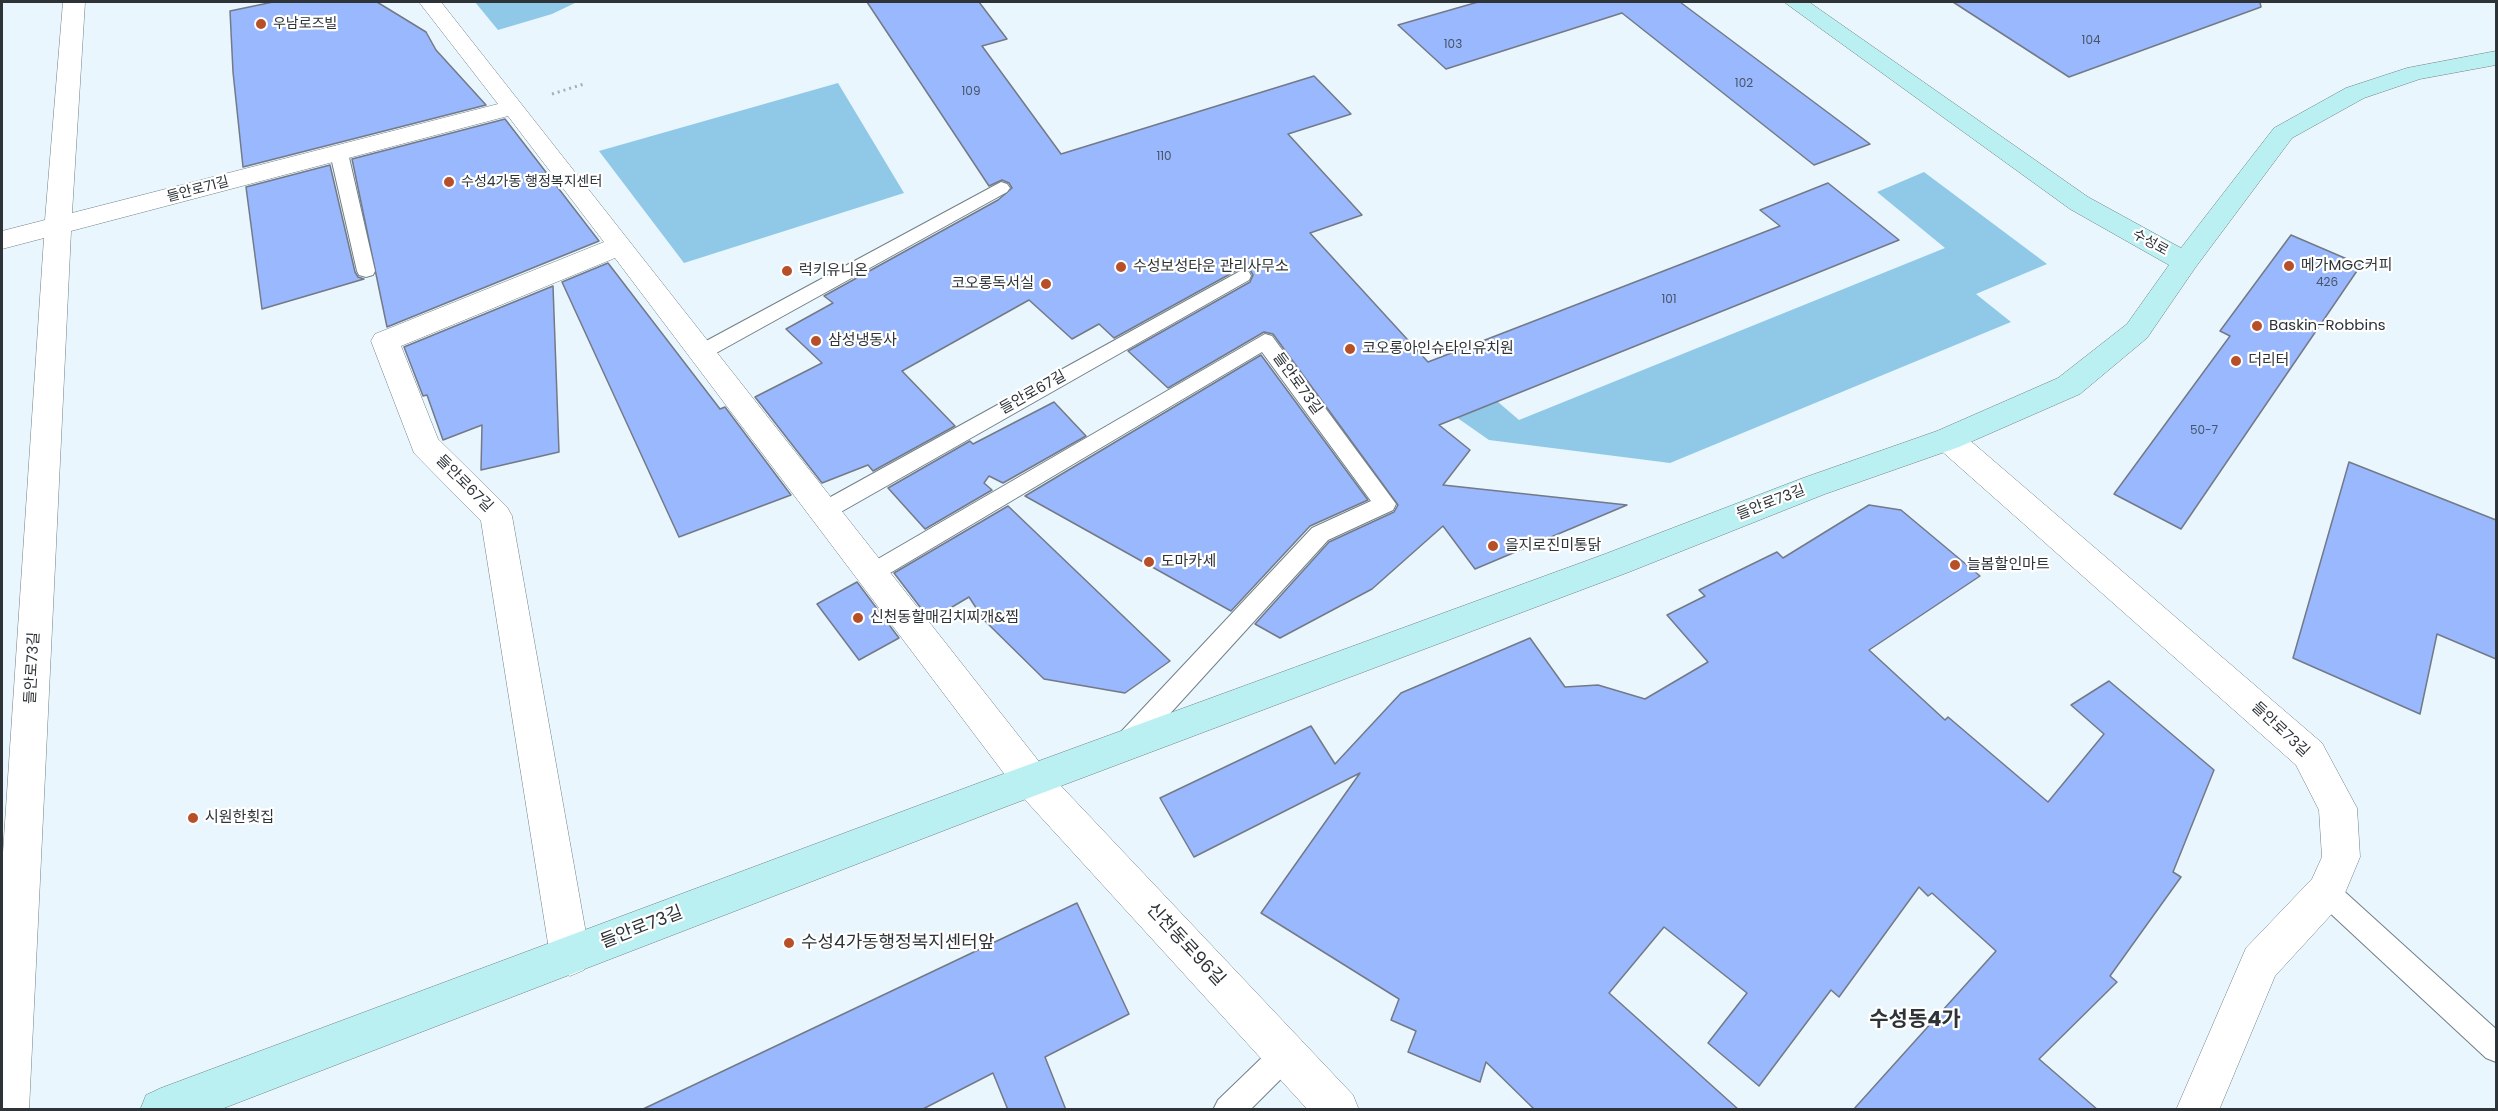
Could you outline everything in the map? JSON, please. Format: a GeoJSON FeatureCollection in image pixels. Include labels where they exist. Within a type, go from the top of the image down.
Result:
{"type":"FeatureCollection","features":[{"type":"Feature","properties":{"kind":"street"},"geometry":{"type":"LineString","coordinates":[[58,226],[74,2]]}},
{"type":"Feature","properties":{"kind":"street"},"geometry":{"type":"LineString","coordinates":[[430,2],[514,107],[1031,780]]}},
{"type":"Feature","properties":{"kind":"street","name":"수성로"},"geometry":{"type":"LineString","coordinates":[[1795,2],[2079,203],[2185,262],[2283,133],[2355,93],[2415,73],[2496,58]]}},
{"type":"Feature","properties":{"kind":"street","name":"들안로71길"},"geometry":{"type":"LineString","coordinates":[[2,240],[514,107]]}},
{"type":"Feature","properties":{"kind":"street","name":"들안로73길"},"geometry":{"type":"LineString","coordinates":[[7,1110],[58,226]]}},
{"type":"Feature","properties":{"kind":"street","name":"들안로67길"},"geometry":{"type":"LineString","coordinates":[[570,956],[496,516],[425,445],[385,340],[621,246]]}},
{"type":"Feature","properties":{"kind":"street","name":"들안로73길"},"geometry":{"type":"LineString","coordinates":[[161,1110],[1031,780],[1617,563],[1814,486],[1948,439],[2069,386],[2137,331],[2185,262]]}},
{"type":"Feature","properties":{"kind":"street","name":"들안로73길"},"geometry":{"type":"LineString","coordinates":[[1948,439],[2308,754],[2338,807],[2341,857],[2326,892],[2260,962],[2197,1110]]}},
{"type":"Feature","properties":{"kind":"street","name":"신천동로96길"},"geometry":{"type":"LineString","coordinates":[[1031,780],[1338,1110]]}},
{"type":"Feature","properties":{"kind":"lane"},"geometry":{"type":"LineString","coordinates":[[339,153],[366,271]]}},
{"type":"Feature","properties":{"kind":"lane"},"geometry":{"type":"LineString","coordinates":[[702,352],[1001,188]]}},
{"type":"Feature","properties":{"kind":"lane","name":"들안로67길"},"geometry":{"type":"LineString","coordinates":[[824,511],[1242,276]]}},
{"type":"Feature","properties":{"kind":"lane","name":"들안로73길"},"geometry":{"type":"LineString","coordinates":[[872,573],[1265,341],[1385,504],[1320,534],[1123,747]]}},
{"type":"Feature","properties":{"kind":"lane"},"geometry":{"type":"LineString","coordinates":[[2326,892],[2496,1048]]}},
{"type":"Feature","properties":{"kind":"lane"},"geometry":{"type":"LineString","coordinates":[[1228,1110],[1286,1054]]}},
{"type":"Feature","properties":{"kind":"shaded area"},"geometry":{"type":"Polygon","coordinates":[[[475,2],[577,2],[552,14],[498,30],[475,2]]]}},
{"type":"Feature","properties":{"kind":"shaded area"},"geometry":{"type":"Polygon","coordinates":[[[838,83],[904,193],[684,263],[599,151],[838,83]]]}},
{"type":"Feature","properties":{"kind":"shaded area"},"geometry":{"type":"Polygon","coordinates":[[[1924,172],[2047,264],[1976,294],[2011,322],[1670,463],[1489,440],[1423,394],[1469,377],[1519,420],[1945,248],[1877,192],[1924,172]]]}},
{"type":"Feature","properties":{"kind":"building"},"geometry":{"type":"Polygon","coordinates":[[[273,2],[377,2],[426,32],[436,50],[486,105],[243,167],[233,72],[230,11],[273,2]]]}},
{"type":"Feature","properties":{"kind":"building"},"geometry":{"type":"Polygon","coordinates":[[[867,2],[979,2],[1007,39],[982,46],[1061,154],[1314,76],[1351,114],[1288,134],[1362,215],[1310,233],[1428,362],[1780,226],[1760,210],[1828,183],[1899,240],[1439,425],[1470,450],[1443,485],[1627,505],[1475,569],[1443,526],[1372,589],[1280,638],[1255,624],[1329,542],[1394,512],[1398,505],[1273,334],[1264,332],[1168,388],[1128,351],[1250,282],[1253,275],[1250,270],[1241,268],[1114,338],[1099,324],[1072,339],[1029,300],[902,371],[955,426],[873,471],[868,465],[822,483],[755,397],[822,363],[786,329],[833,303],[824,296],[998,200],[1012,188],[1009,183],[1002,180],[989,186],[867,2]]]}},
{"type":"Feature","properties":{"kind":"building"},"geometry":{"type":"Polygon","coordinates":[[[1478,2],[1680,2],[1870,144],[1814,165],[1622,13],[1446,69],[1398,25],[1478,2]]]}},
{"type":"Feature","properties":{"kind":"building"},"geometry":{"type":"Polygon","coordinates":[[[1953,2],[2260,2],[2261,7],[2069,77],[1953,2]]]}},
{"type":"Feature","properties":{"kind":"building"},"geometry":{"type":"Polygon","coordinates":[[[505,119],[599,241],[387,327],[352,159],[505,119]]]}},
{"type":"Feature","properties":{"kind":"building"},"geometry":{"type":"Polygon","coordinates":[[[330,165],[355,272],[358,277],[364,279],[262,309],[246,187],[330,165]]]}},
{"type":"Feature","properties":{"kind":"building"},"geometry":{"type":"Polygon","coordinates":[[[2291,235],[2361,265],[2181,529],[2114,494],[2230,336],[2220,331],[2291,235]]]}},
{"type":"Feature","properties":{"kind":"building"},"geometry":{"type":"Polygon","coordinates":[[[608,263],[720,409],[725,407],[791,495],[679,537],[562,282],[608,263]]]}},
{"type":"Feature","properties":{"kind":"building"},"geometry":{"type":"Polygon","coordinates":[[[553,286],[559,452],[481,470],[482,425],[443,440],[427,395],[423,396],[404,347],[553,286]]]}},
{"type":"Feature","properties":{"kind":"building"},"geometry":{"type":"Polygon","coordinates":[[[1261,355],[1368,500],[1310,526],[1231,611],[1025,496],[1261,355]]]}},
{"type":"Feature","properties":{"kind":"building"},"geometry":{"type":"Polygon","coordinates":[[[1054,402],[1086,436],[1003,483],[989,476],[984,483],[992,490],[925,529],[888,488],[970,441],[973,444],[1054,402]]]}},
{"type":"Feature","properties":{"kind":"building"},"geometry":{"type":"Polygon","coordinates":[[[2349,462],[2496,520],[2496,659],[2437,634],[2420,714],[2293,658],[2349,462]]]}},
{"type":"Feature","properties":{"kind":"building"},"geometry":{"type":"Polygon","coordinates":[[[1869,505],[1901,510],[1980,576],[1869,650],[1945,720],[1948,717],[2048,802],[2104,734],[2071,705],[2109,681],[2214,770],[2173,872],[2181,877],[2110,976],[2117,982],[2039,1059],[2098,1110],[1853,1110],[1996,951],[1932,893],[1928,896],[1919,887],[1839,997],[1831,990],[1759,1086],[1708,1043],[1747,993],[1664,927],[1609,993],[1739,1110],[1535,1110],[1486,1062],[1480,1082],[1408,1052],[1416,1031],[1391,1020],[1399,999],[1261,913],[1360,773],[1194,857],[1160,798],[1311,726],[1335,764],[1401,693],[1530,638],[1565,687],[1598,685],[1645,699],[1708,662],[1667,615],[1705,596],[1699,590],[1777,552],[1783,558],[1869,505]]]}},
{"type":"Feature","properties":{"kind":"building"},"geometry":{"type":"Polygon","coordinates":[[[1008,506],[1170,661],[1125,693],[1044,679],[984,620],[969,597],[930,620],[894,573],[1008,506]]]}},
{"type":"Feature","properties":{"kind":"building","name":"신천동할매김치찌개&찜"},"geometry":{"type":"Polygon","coordinates":[[[857,582],[899,638],[859,660],[817,604],[857,582]]]}},
{"type":"Feature","properties":{"kind":"building"},"geometry":{"type":"Polygon","coordinates":[[[1077,903],[1129,1014],[1045,1057],[1066,1110],[1008,1110],[993,1073],[921,1110],[641,1110],[1077,903]]]}},
{"type":"Feature","properties":{"kind":"place","name":"우남로즈빌"},"geometry":{"type":"Point","coordinates":[261,24]}},
{"type":"Feature","properties":{"kind":"place","name":"수성4가동 행정복지센터"},"geometry":{"type":"Point","coordinates":[449,182]}},
{"type":"Feature","properties":{"kind":"place","name":"메가MGC커피"},"geometry":{"type":"Point","coordinates":[2289,266]}},
{"type":"Feature","properties":{"kind":"place","name":"수성보성타운 관리사무소"},"geometry":{"type":"Point","coordinates":[1121,267]}},
{"type":"Feature","properties":{"kind":"place","name":"럭키유니온"},"geometry":{"type":"Point","coordinates":[787,271]}},
{"type":"Feature","properties":{"kind":"place","name":"코오롱독서실"},"geometry":{"type":"Point","coordinates":[1046,284]}},
{"type":"Feature","properties":{"kind":"place","name":"Baskin-Robbins"},"geometry":{"type":"Point","coordinates":[2257,326]}},
{"type":"Feature","properties":{"kind":"place","name":"삼성냉동사"},"geometry":{"type":"Point","coordinates":[816,341]}},
{"type":"Feature","properties":{"kind":"place","name":"코오롱아인슈타인유치원"},"geometry":{"type":"Point","coordinates":[1350,349]}},
{"type":"Feature","properties":{"kind":"place","name":"더리터"},"geometry":{"type":"Point","coordinates":[2236,361]}},
{"type":"Feature","properties":{"kind":"place","name":"을지로진미통닭"},"geometry":{"type":"Point","coordinates":[1493,546]}},
{"type":"Feature","properties":{"kind":"place","name":"도마카세"},"geometry":{"type":"Point","coordinates":[1149,562]}},
{"type":"Feature","properties":{"kind":"place","name":"늘봄할인마트"},"geometry":{"type":"Point","coordinates":[1955,565]}},
{"type":"Feature","properties":{"kind":"place","name":"신천동할매김치찌개&찜"},"geometry":{"type":"Point","coordinates":[858,618]}},
{"type":"Feature","properties":{"kind":"place","name":"시원한횟집"},"geometry":{"type":"Point","coordinates":[193,818]}},
{"type":"Feature","properties":{"kind":"place","name":"수성4가동행정복지센터앞"},"geometry":{"type":"Point","coordinates":[789,943]}},
{"type":"Feature","properties":{"kind":"district","name":"수성동4가"},"geometry":{"type":"Point","coordinates":[1915,1021]}}]}
